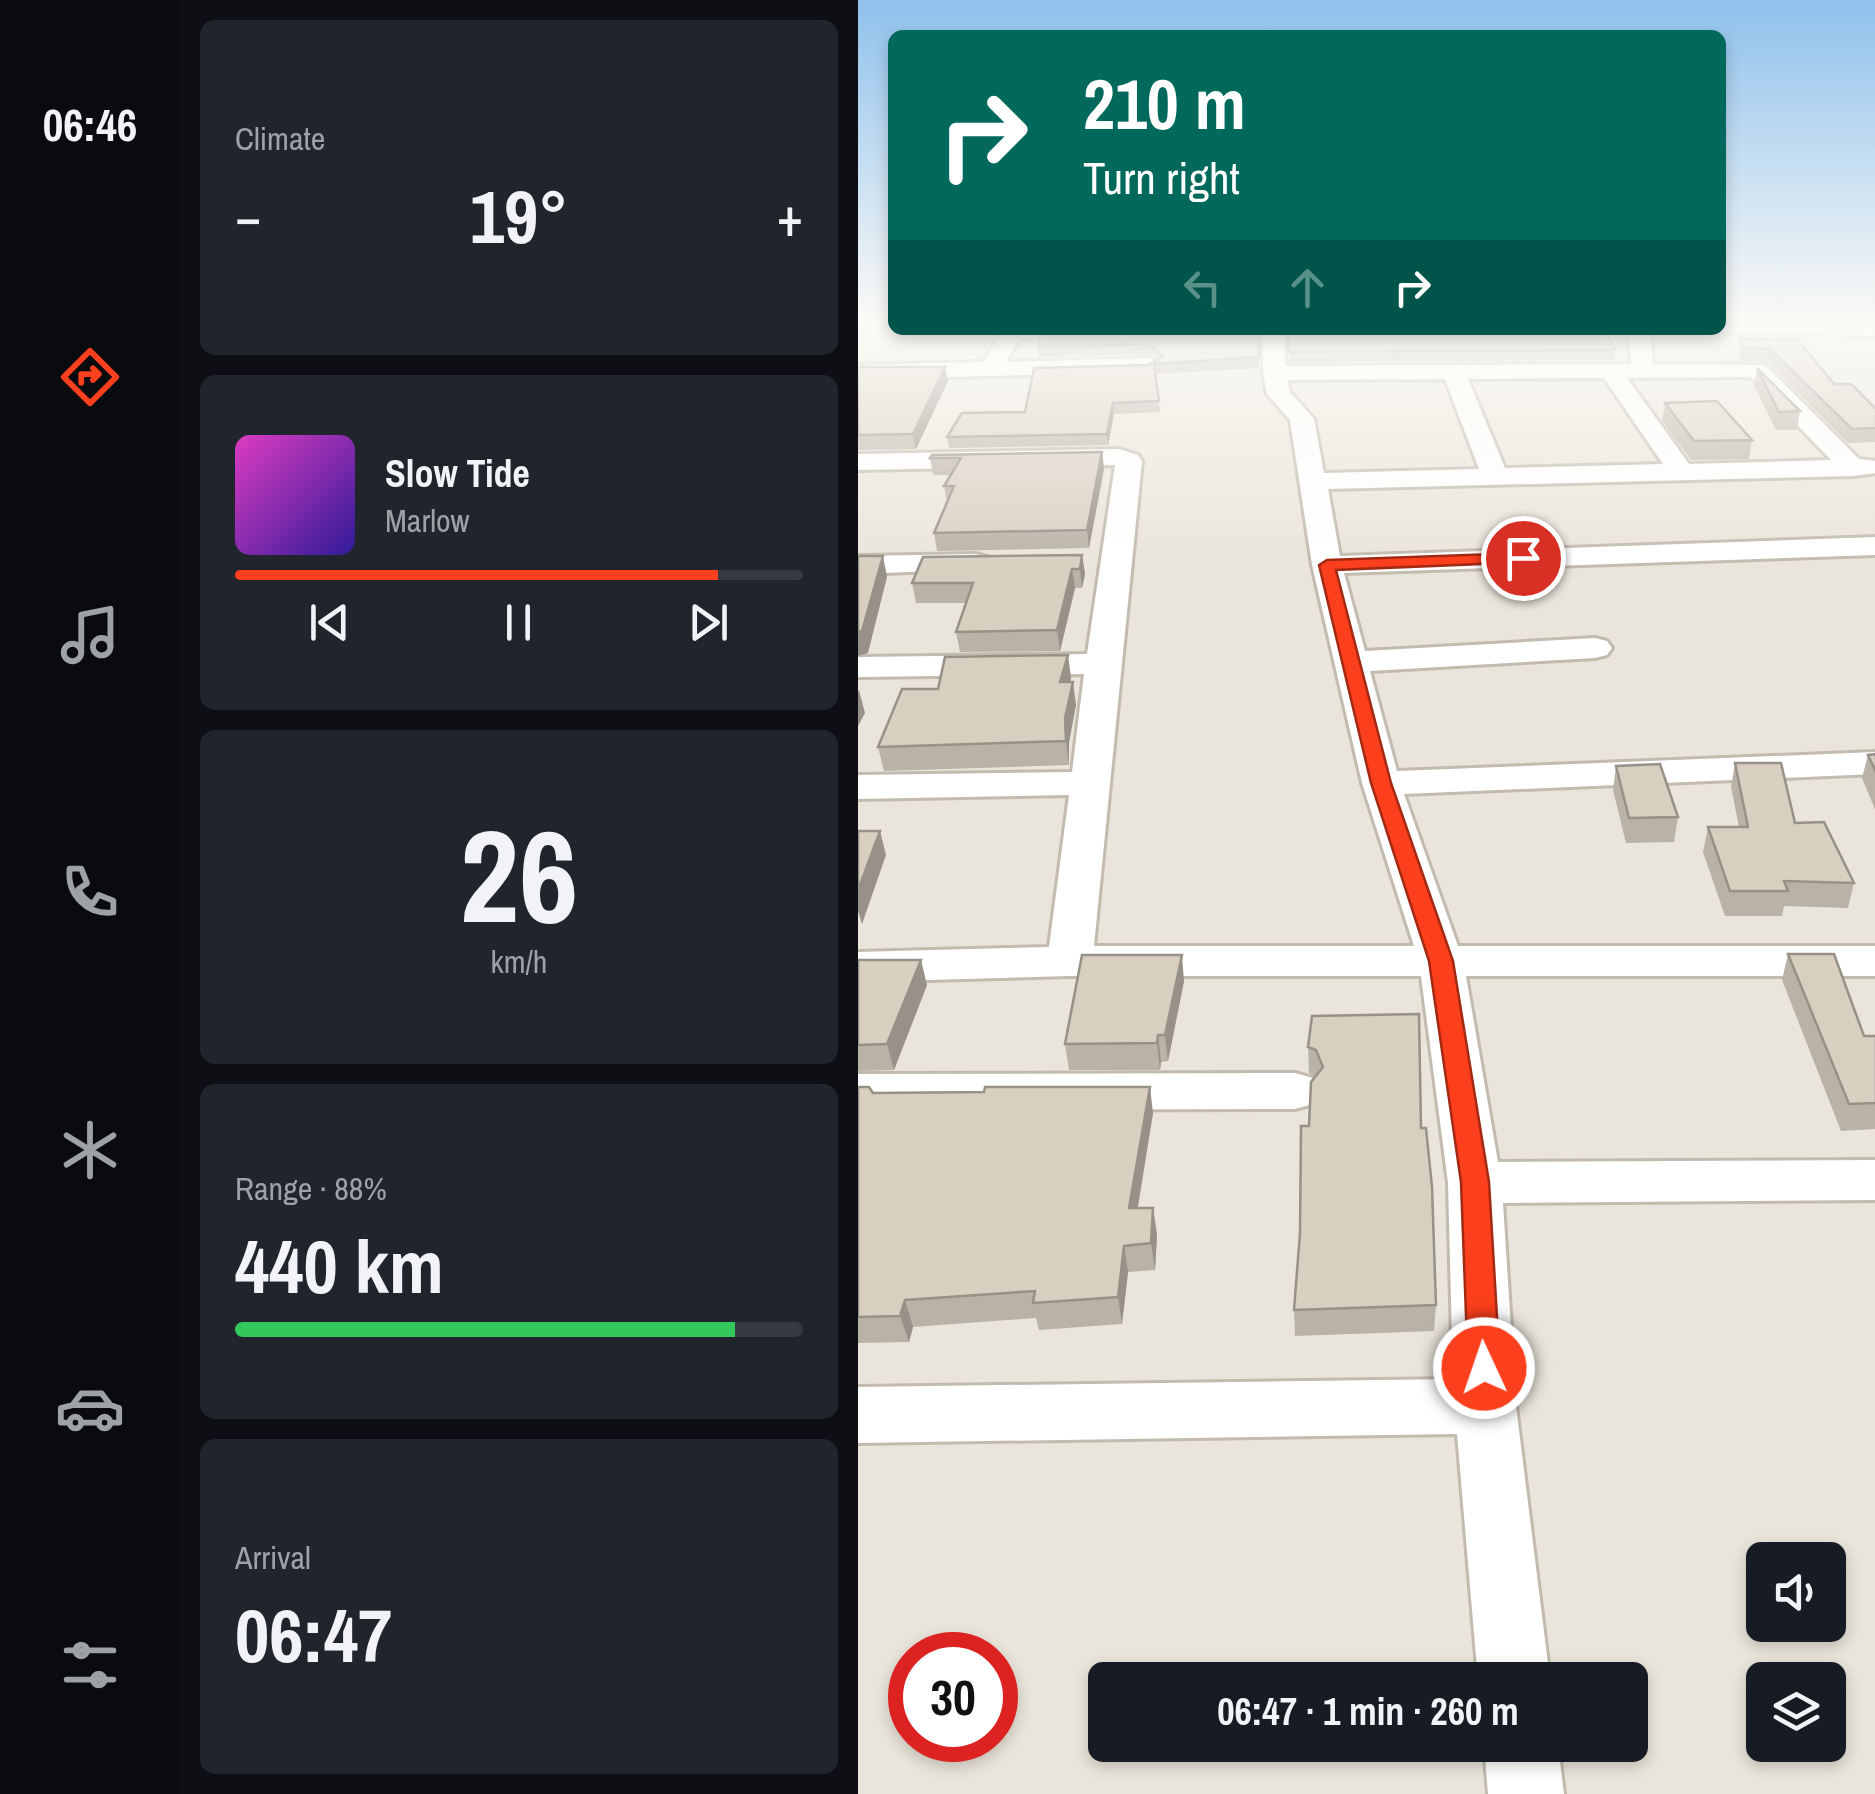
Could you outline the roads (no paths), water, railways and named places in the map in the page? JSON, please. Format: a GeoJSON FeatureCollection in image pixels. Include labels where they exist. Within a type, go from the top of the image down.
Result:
{"type":"FeatureCollection","features":[{"type":"Feature","properties":{"kind":"street"},"geometry":{"type":"LineString","coordinates":[[1288,403],[1302,419],[1327,565],[1381,783],[1441,961],[1475,1182],[1486,1406],[1512,1662]]}},
{"type":"Feature","properties":{"kind":"street"},"geometry":{"type":"LineString","coordinates":[[1466,403],[1495,476]]}},
{"type":"Feature","properties":{"kind":"street"},"geometry":{"type":"LineString","coordinates":[[1633,403],[1680,470]]}},
{"type":"Feature","properties":{"kind":"street"},"geometry":{"type":"LineString","coordinates":[[1795,403],[1864,467]]}},
{"type":"Feature","properties":{"kind":"street"},"geometry":{"type":"LineString","coordinates":[[858,462],[1125,458],[1129,461],[1102,561],[1101,664],[1093,783],[1070,961]]}},
{"type":"Feature","properties":{"kind":"street"},"geometry":{"type":"LineString","coordinates":[[1314,481],[1864,467]]}},
{"type":"Feature","properties":{"kind":"street"},"geometry":{"type":"LineString","coordinates":[[1327,565],[1876,546]]}},
{"type":"Feature","properties":{"kind":"street"},"geometry":{"type":"LineString","coordinates":[[858,565],[1014,563]]}},
{"type":"Feature","properties":{"kind":"street"},"geometry":{"type":"LineString","coordinates":[[1351,662],[1595,648]]}},
{"type":"Feature","properties":{"kind":"street"},"geometry":{"type":"LineString","coordinates":[[858,667],[1101,664]]}},
{"type":"Feature","properties":{"kind":"street"},"geometry":{"type":"LineString","coordinates":[[1381,783],[1876,763]]}},
{"type":"Feature","properties":{"kind":"street"},"geometry":{"type":"LineString","coordinates":[[858,786],[1093,783]]}},
{"type":"Feature","properties":{"kind":"street"},"geometry":{"type":"LineString","coordinates":[[858,967],[1070,961],[1876,961]]}},
{"type":"Feature","properties":{"kind":"street"},"geometry":{"type":"LineString","coordinates":[[858,1092],[1296,1091]]}},
{"type":"Feature","properties":{"kind":"street"},"geometry":{"type":"LineString","coordinates":[[1475,1182],[1876,1180]]}},
{"type":"Feature","properties":{"kind":"street"},"geometry":{"type":"LineString","coordinates":[[858,1415],[1486,1406]]}},
{"type":"Feature","properties":{"kind":"street"},"geometry":{"type":"LineString","coordinates":[[1522,1762],[1526,1794]]}}]}
